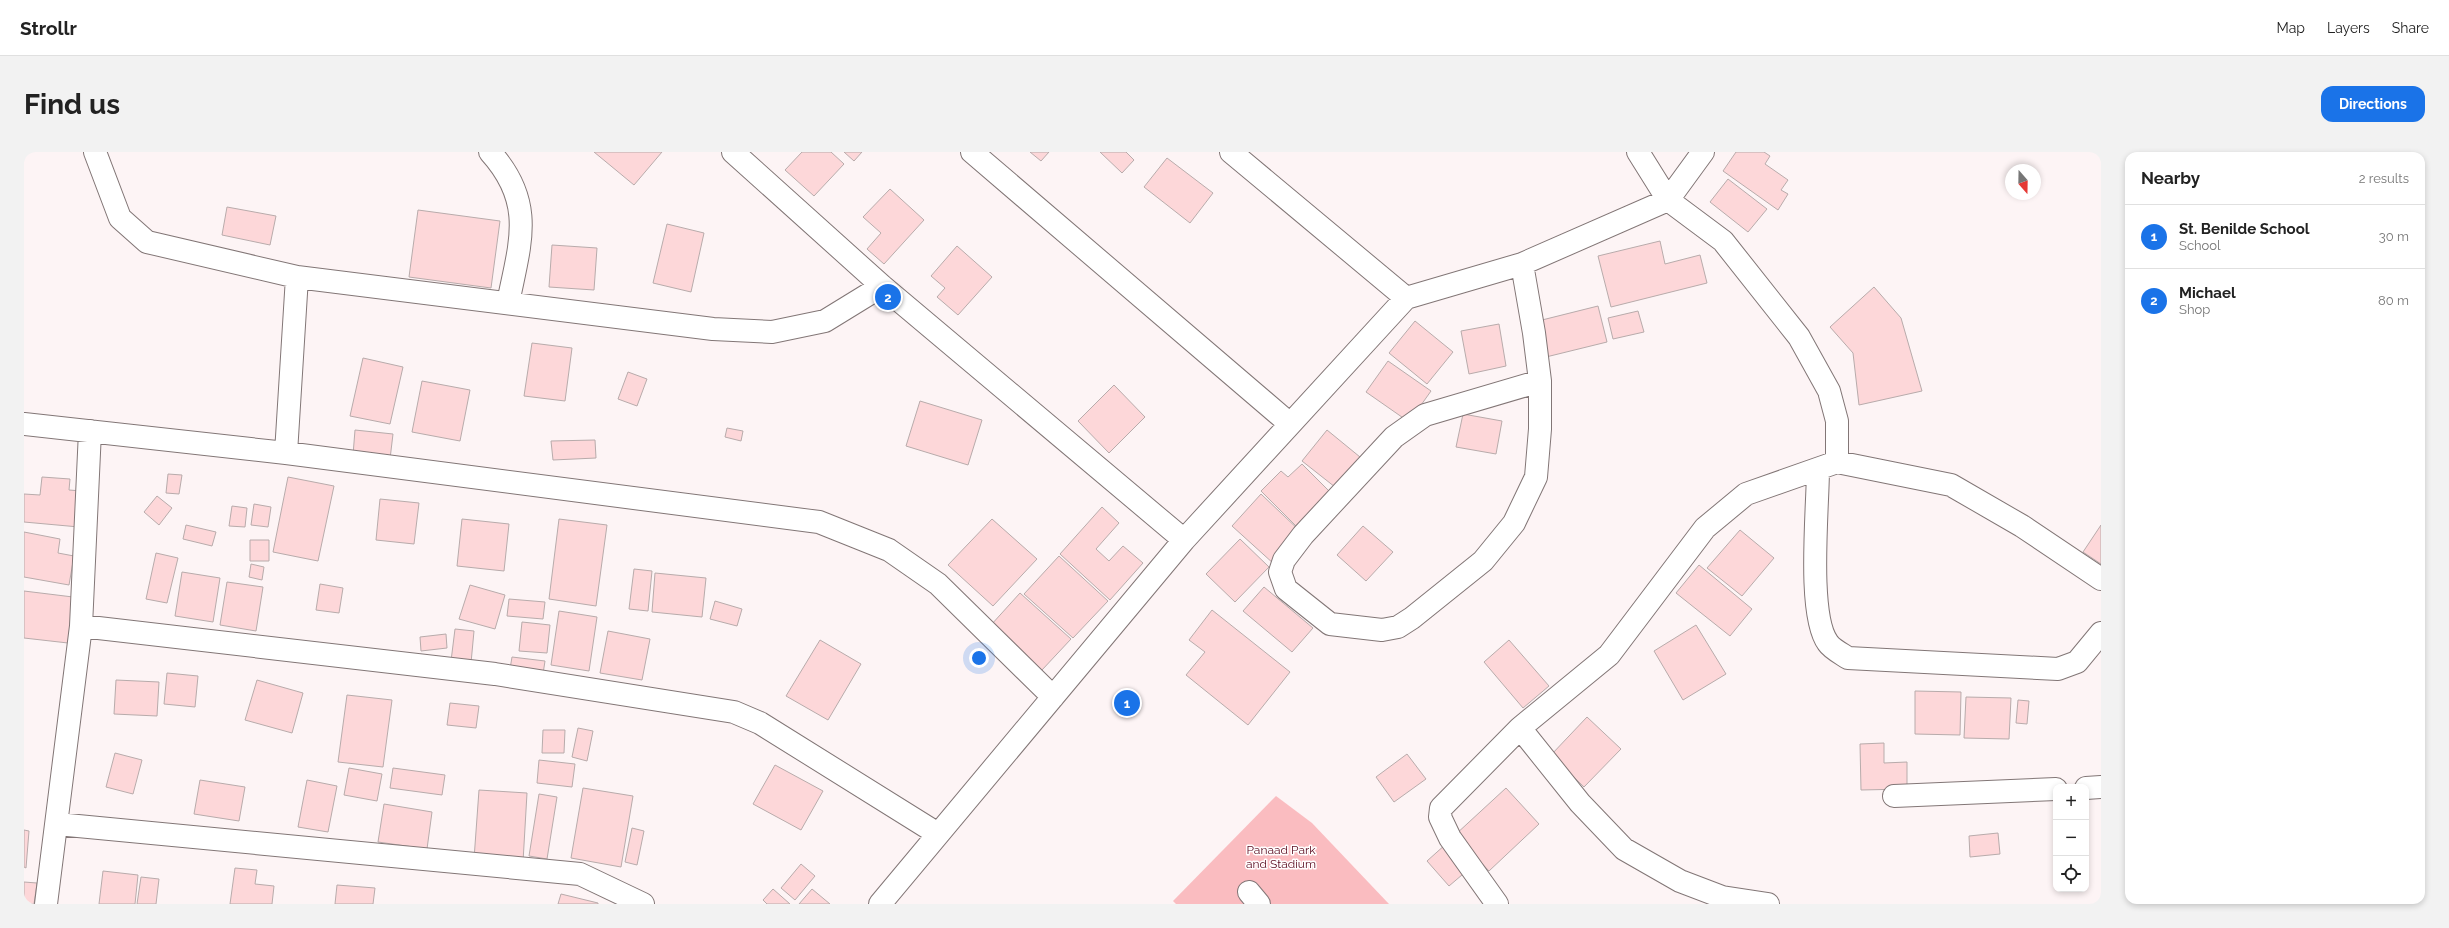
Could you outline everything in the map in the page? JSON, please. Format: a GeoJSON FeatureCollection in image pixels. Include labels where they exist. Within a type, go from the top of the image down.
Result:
{"type":"FeatureCollection","features":[{"type":"Feature","properties":{"kind":"street"},"geometry":{"type":"LineString","coordinates":[[95,152],[120,218],[146,242],[296,277],[713,329],[772,332],[825,321],[882,286]]}},
{"type":"Feature","properties":{"kind":"street"},"geometry":{"type":"LineString","coordinates":[[490,152],[516,191],[521,210],[521,238],[508,303]]}},
{"type":"Feature","properties":{"kind":"street"},"geometry":{"type":"LineString","coordinates":[[733,152],[882,286],[1184,540]]}},
{"type":"Feature","properties":{"kind":"street"},"geometry":{"type":"LineString","coordinates":[[972,152],[1290,424]]}},
{"type":"Feature","properties":{"kind":"street"},"geometry":{"type":"LineString","coordinates":[[1231,152],[1406,298]]}},
{"type":"Feature","properties":{"kind":"street"},"geometry":{"type":"LineString","coordinates":[[1638,152],[1668,200],[1723,241],[1799,337],[1829,391],[1837,421],[1828,465],[1816,583],[1819,622],[1828,644],[1848,658],[2058,669],[2077,662],[2101,633]]}},
{"type":"Feature","properties":{"kind":"street"},"geometry":{"type":"LineString","coordinates":[[880,904],[1184,540],[1406,298],[1522,264],[1668,200],[1703,152]]}},
{"type":"Feature","properties":{"kind":"street"},"geometry":{"type":"LineString","coordinates":[[1522,264],[1534,333],[1540,381],[1536,477],[1514,523],[1483,561],[1412,618],[1398,627],[1382,630],[1330,624],[1286,589],[1280,572],[1284,560],[1303,535],[1394,437],[1425,414],[1540,381]]}},
{"type":"Feature","properties":{"kind":"street"},"geometry":{"type":"LineString","coordinates":[[286,453],[296,277]]}},
{"type":"Feature","properties":{"kind":"street"},"geometry":{"type":"LineString","coordinates":[[24,424],[286,453],[819,522],[888,550],[938,584],[1053,697]]}},
{"type":"Feature","properties":{"kind":"street"},"geometry":{"type":"LineString","coordinates":[[46,904],[81,626],[90,431]]}},
{"type":"Feature","properties":{"kind":"street"},"geometry":{"type":"LineString","coordinates":[[1497,904],[1450,838],[1440,817],[1441,808],[1520,728],[1609,655],[1705,528],[1746,494],[1828,465],[1951,484],[2022,526],[2101,579]]}},
{"type":"Feature","properties":{"kind":"street"},"geometry":{"type":"LineString","coordinates":[[81,626],[495,674],[734,712],[760,723],[938,834]]}},
{"type":"Feature","properties":{"kind":"street"},"geometry":{"type":"LineString","coordinates":[[1520,728],[1580,803],[1624,849],[1680,881],[1722,897],[1768,904]]}},
{"type":"Feature","properties":{"kind":"street"},"geometry":{"type":"LineString","coordinates":[[2089,788],[2101,787]]}},
{"type":"Feature","properties":{"kind":"street"},"geometry":{"type":"LineString","coordinates":[[1894,796],[2053,789]]}},
{"type":"Feature","properties":{"kind":"street"},"geometry":{"type":"LineString","coordinates":[[57,824],[580,874],[643,904]]}},
{"type":"Feature","properties":{"kind":"green space","name":"Panaad Park and Stadium"},"geometry":{"type":"Polygon","coordinates":[[[1276,796],[1312,823],[1389,904],[1176,904],[1173,901],[1276,796]]]}},
{"type":"Feature","properties":{"kind":"building"},"geometry":{"type":"Polygon","coordinates":[[[594,152],[662,152],[634,185],[594,152]]]}},
{"type":"Feature","properties":{"kind":"building"},"geometry":{"type":"Polygon","coordinates":[[[802,152],[831,152],[844,164],[814,196],[785,170],[802,152]]]}},
{"type":"Feature","properties":{"kind":"building"},"geometry":{"type":"Polygon","coordinates":[[[844,152],[862,152],[854,161],[844,152]]]}},
{"type":"Feature","properties":{"kind":"building"},"geometry":{"type":"Polygon","coordinates":[[[1030,152],[1049,152],[1041,161],[1030,152]]]}},
{"type":"Feature","properties":{"kind":"building"},"geometry":{"type":"Polygon","coordinates":[[[1100,152],[1126,152],[1134,160],[1122,173],[1100,152]]]}},
{"type":"Feature","properties":{"kind":"building"},"geometry":{"type":"Polygon","coordinates":[[[1736,152],[1764,152],[1770,156],[1765,164],[1788,180],[1781,190],[1788,194],[1778,210],[1723,171],[1736,152]]]}},
{"type":"Feature","properties":{"kind":"building"},"geometry":{"type":"Polygon","coordinates":[[[1167,158],[1213,193],[1190,223],[1144,187],[1167,158]]]}},
{"type":"Feature","properties":{"kind":"building"},"geometry":{"type":"Polygon","coordinates":[[[1728,179],[1767,209],[1748,232],[1710,202],[1728,179]]]}},
{"type":"Feature","properties":{"kind":"building"},"geometry":{"type":"Polygon","coordinates":[[[890,189],[924,220],[884,264],[867,249],[881,233],[863,217],[890,189]]]}},
{"type":"Feature","properties":{"kind":"building"},"geometry":{"type":"Polygon","coordinates":[[[227,207],[276,216],[270,245],[222,235],[227,207]]]}},
{"type":"Feature","properties":{"kind":"building"},"geometry":{"type":"Polygon","coordinates":[[[418,210],[500,221],[491,288],[409,277],[418,210]]]}},
{"type":"Feature","properties":{"kind":"building"},"geometry":{"type":"Polygon","coordinates":[[[667,224],[704,233],[691,292],[653,283],[667,224]]]}},
{"type":"Feature","properties":{"kind":"building"},"geometry":{"type":"Polygon","coordinates":[[[1660,241],[1665,264],[1700,255],[1707,283],[1611,307],[1598,256],[1660,241]]]}},
{"type":"Feature","properties":{"kind":"building"},"geometry":{"type":"Polygon","coordinates":[[[552,245],[597,248],[594,290],[549,287],[552,245]]]}},
{"type":"Feature","properties":{"kind":"building"},"geometry":{"type":"Polygon","coordinates":[[[957,246],[992,277],[958,315],[937,297],[945,288],[931,276],[957,246]]]}},
{"type":"Feature","properties":{"kind":"building"},"geometry":{"type":"Polygon","coordinates":[[[1874,287],[1901,318],[1922,391],[1859,405],[1853,353],[1830,327],[1874,287]]]}},
{"type":"Feature","properties":{"kind":"building"},"geometry":{"type":"Polygon","coordinates":[[[1598,306],[1607,342],[1546,357],[1538,321],[1598,306]]]}},
{"type":"Feature","properties":{"kind":"building"},"geometry":{"type":"Polygon","coordinates":[[[1638,311],[1644,332],[1613,339],[1608,318],[1638,311]]]}},
{"type":"Feature","properties":{"kind":"building"},"geometry":{"type":"Polygon","coordinates":[[[1415,321],[1453,352],[1427,384],[1389,353],[1415,321]]]}},
{"type":"Feature","properties":{"kind":"building"},"geometry":{"type":"Polygon","coordinates":[[[1499,324],[1506,366],[1469,374],[1461,331],[1499,324]]]}},
{"type":"Feature","properties":{"kind":"building"},"geometry":{"type":"Polygon","coordinates":[[[532,343],[572,348],[565,401],[524,396],[532,343]]]}},
{"type":"Feature","properties":{"kind":"building"},"geometry":{"type":"Polygon","coordinates":[[[363,358],[403,367],[390,424],[350,416],[363,358]]]}},
{"type":"Feature","properties":{"kind":"building"},"geometry":{"type":"Polygon","coordinates":[[[1388,361],[1431,391],[1409,422],[1366,392],[1388,361]]]}},
{"type":"Feature","properties":{"kind":"building"},"geometry":{"type":"Polygon","coordinates":[[[628,372],[647,379],[637,406],[618,399],[628,372]]]}},
{"type":"Feature","properties":{"kind":"building"},"geometry":{"type":"Polygon","coordinates":[[[422,381],[470,390],[460,441],[412,432],[422,381]]]}},
{"type":"Feature","properties":{"kind":"building"},"geometry":{"type":"Polygon","coordinates":[[[1114,385],[1145,417],[1109,453],[1078,421],[1114,385]]]}},
{"type":"Feature","properties":{"kind":"building"},"geometry":{"type":"Polygon","coordinates":[[[920,401],[982,420],[968,465],[906,446],[920,401]]]}},
{"type":"Feature","properties":{"kind":"building"},"geometry":{"type":"Polygon","coordinates":[[[1463,414],[1502,421],[1496,454],[1456,447],[1463,414]]]}},
{"type":"Feature","properties":{"kind":"building"},"geometry":{"type":"Polygon","coordinates":[[[727,428],[743,431],[741,441],[725,437],[727,428]]]}},
{"type":"Feature","properties":{"kind":"building"},"geometry":{"type":"Polygon","coordinates":[[[355,430],[393,434],[390,459],[353,455],[355,430]]]}},
{"type":"Feature","properties":{"kind":"building"},"geometry":{"type":"Polygon","coordinates":[[[1327,430],[1360,457],[1335,487],[1302,461],[1327,430]]]}},
{"type":"Feature","properties":{"kind":"building"},"geometry":{"type":"Polygon","coordinates":[[[595,440],[596,458],[553,460],[551,441],[595,440]]]}},
{"type":"Feature","properties":{"kind":"building"},"geometry":{"type":"Polygon","coordinates":[[[1302,464],[1334,496],[1300,530],[1261,491],[1281,471],[1288,477],[1302,464]]]}},
{"type":"Feature","properties":{"kind":"building"},"geometry":{"type":"Polygon","coordinates":[[[168,474],[182,475],[179,494],[166,493],[168,474]]]}},
{"type":"Feature","properties":{"kind":"building"},"geometry":{"type":"Polygon","coordinates":[[[42,477],[70,479],[69,490],[82,491],[79,527],[24,522],[24,494],[40,495],[42,477]]]}},
{"type":"Feature","properties":{"kind":"building"},"geometry":{"type":"Polygon","coordinates":[[[288,477],[334,486],[318,561],[273,552],[288,477]]]}},
{"type":"Feature","properties":{"kind":"building"},"geometry":{"type":"Polygon","coordinates":[[[1261,494],[1302,533],[1274,564],[1232,526],[1261,494]]]}},
{"type":"Feature","properties":{"kind":"building"},"geometry":{"type":"Polygon","coordinates":[[[157,496],[172,508],[159,525],[144,512],[157,496]]]}},
{"type":"Feature","properties":{"kind":"building"},"geometry":{"type":"Polygon","coordinates":[[[380,499],[419,503],[414,544],[376,540],[380,499]]]}},
{"type":"Feature","properties":{"kind":"building"},"geometry":{"type":"Polygon","coordinates":[[[254,504],[271,507],[268,527],[251,525],[254,504]]]}},
{"type":"Feature","properties":{"kind":"building"},"geometry":{"type":"Polygon","coordinates":[[[232,506],[247,508],[245,527],[229,526],[232,506]]]}},
{"type":"Feature","properties":{"kind":"building"},"geometry":{"type":"Polygon","coordinates":[[[1102,507],[1119,523],[1096,549],[1109,561],[1123,546],[1143,563],[1110,600],[1060,554],[1102,507]]]}},
{"type":"Feature","properties":{"kind":"building"},"geometry":{"type":"Polygon","coordinates":[[[462,519],[509,524],[504,571],[457,566],[462,519]]]}},
{"type":"Feature","properties":{"kind":"building"},"geometry":{"type":"Polygon","coordinates":[[[559,519],[607,525],[596,606],[549,599],[559,519]]]}},
{"type":"Feature","properties":{"kind":"building"},"geometry":{"type":"Polygon","coordinates":[[[992,519],[1037,559],[993,606],[948,565],[992,519]]]}},
{"type":"Feature","properties":{"kind":"building"},"geometry":{"type":"Polygon","coordinates":[[[186,525],[216,532],[212,546],[183,539],[186,525]]]}},
{"type":"Feature","properties":{"kind":"building"},"geometry":{"type":"Polygon","coordinates":[[[2101,525],[2101,564],[2083,552],[2101,525]]]}},
{"type":"Feature","properties":{"kind":"building"},"geometry":{"type":"Polygon","coordinates":[[[1363,526],[1393,552],[1366,581],[1337,555],[1363,526]]]}},
{"type":"Feature","properties":{"kind":"building"},"geometry":{"type":"Polygon","coordinates":[[[1740,530],[1774,558],[1742,596],[1707,568],[1740,530]]]}},
{"type":"Feature","properties":{"kind":"building"},"geometry":{"type":"Polygon","coordinates":[[[24,532],[60,539],[58,553],[74,556],[69,585],[24,577],[24,532]]]}},
{"type":"Feature","properties":{"kind":"building"},"geometry":{"type":"Polygon","coordinates":[[[1240,539],[1269,567],[1235,602],[1206,574],[1240,539]]]}},
{"type":"Feature","properties":{"kind":"building"},"geometry":{"type":"Polygon","coordinates":[[[250,540],[269,540],[269,561],[250,561],[250,540]]]}},
{"type":"Feature","properties":{"kind":"building"},"geometry":{"type":"Polygon","coordinates":[[[156,553],[178,558],[167,603],[146,599],[156,553]]]}},
{"type":"Feature","properties":{"kind":"building"},"geometry":{"type":"Polygon","coordinates":[[[1059,556],[1108,601],[1073,638],[1024,594],[1059,556]]]}},
{"type":"Feature","properties":{"kind":"building"},"geometry":{"type":"Polygon","coordinates":[[[251,564],[264,567],[262,580],[249,577],[251,564]]]}},
{"type":"Feature","properties":{"kind":"building"},"geometry":{"type":"Polygon","coordinates":[[[1699,565],[1752,609],[1730,636],[1676,593],[1699,565]]]}},
{"type":"Feature","properties":{"kind":"building"},"geometry":{"type":"Polygon","coordinates":[[[634,569],[652,571],[648,611],[629,609],[634,569]]]}},
{"type":"Feature","properties":{"kind":"building"},"geometry":{"type":"Polygon","coordinates":[[[182,572],[220,578],[213,622],[175,616],[182,572]]]}},
{"type":"Feature","properties":{"kind":"building"},"geometry":{"type":"Polygon","coordinates":[[[655,573],[706,578],[702,617],[652,612],[655,573]]]}},
{"type":"Feature","properties":{"kind":"building"},"geometry":{"type":"Polygon","coordinates":[[[227,582],[263,587],[256,631],[220,625],[227,582]]]}},
{"type":"Feature","properties":{"kind":"building"},"geometry":{"type":"Polygon","coordinates":[[[320,584],[343,588],[339,613],[316,610],[320,584]]]}},
{"type":"Feature","properties":{"kind":"building"},"geometry":{"type":"Polygon","coordinates":[[[470,585],[505,595],[495,629],[459,619],[470,585]]]}},
{"type":"Feature","properties":{"kind":"building"},"geometry":{"type":"Polygon","coordinates":[[[1264,587],[1313,628],[1292,652],[1243,611],[1264,587]]]}},
{"type":"Feature","properties":{"kind":"building"},"geometry":{"type":"Polygon","coordinates":[[[24,591],[73,597],[68,643],[24,638],[24,591]]]}},
{"type":"Feature","properties":{"kind":"building"},"geometry":{"type":"Polygon","coordinates":[[[1020,593],[1071,639],[1042,670],[991,625],[1020,593]]]}},
{"type":"Feature","properties":{"kind":"building"},"geometry":{"type":"Polygon","coordinates":[[[509,599],[545,602],[543,619],[507,616],[509,599]]]}},
{"type":"Feature","properties":{"kind":"building"},"geometry":{"type":"Polygon","coordinates":[[[715,601],[742,609],[737,626],[710,619],[715,601]]]}},
{"type":"Feature","properties":{"kind":"building"},"geometry":{"type":"Polygon","coordinates":[[[1212,610],[1290,672],[1248,725],[1186,675],[1205,652],[1189,640],[1212,610]]]}},
{"type":"Feature","properties":{"kind":"building"},"geometry":{"type":"Polygon","coordinates":[[[559,611],[597,617],[589,671],[551,665],[559,611]]]}},
{"type":"Feature","properties":{"kind":"building"},"geometry":{"type":"Polygon","coordinates":[[[522,622],[550,625],[547,653],[519,651],[522,622]]]}},
{"type":"Feature","properties":{"kind":"building"},"geometry":{"type":"Polygon","coordinates":[[[1696,625],[1726,674],[1683,700],[1654,651],[1696,625]]]}},
{"type":"Feature","properties":{"kind":"building"},"geometry":{"type":"Polygon","coordinates":[[[455,629],[474,631],[471,663],[451,661],[455,629]]]}},
{"type":"Feature","properties":{"kind":"building"},"geometry":{"type":"Polygon","coordinates":[[[608,631],[650,639],[642,680],[600,673],[608,631]]]}},
{"type":"Feature","properties":{"kind":"building"},"geometry":{"type":"Polygon","coordinates":[[[446,634],[447,648],[421,651],[420,637],[446,634]]]}},
{"type":"Feature","properties":{"kind":"building"},"geometry":{"type":"Polygon","coordinates":[[[820,640],[861,664],[828,720],[786,696],[820,640]]]}},
{"type":"Feature","properties":{"kind":"building"},"geometry":{"type":"Polygon","coordinates":[[[1509,640],[1549,686],[1523,708],[1484,662],[1509,640]]]}},
{"type":"Feature","properties":{"kind":"building"},"geometry":{"type":"Polygon","coordinates":[[[512,657],[545,661],[543,674],[510,669],[512,657]]]}},
{"type":"Feature","properties":{"kind":"building"},"geometry":{"type":"Polygon","coordinates":[[[167,673],[198,676],[195,707],[164,704],[167,673]]]}},
{"type":"Feature","properties":{"kind":"building"},"geometry":{"type":"Polygon","coordinates":[[[116,680],[159,682],[157,716],[114,714],[116,680]]]}},
{"type":"Feature","properties":{"kind":"building"},"geometry":{"type":"Polygon","coordinates":[[[257,680],[303,693],[292,733],[245,720],[257,680]]]}},
{"type":"Feature","properties":{"kind":"building"},"geometry":{"type":"Polygon","coordinates":[[[1915,691],[1961,692],[1960,735],[1915,734],[1915,691]]]}},
{"type":"Feature","properties":{"kind":"building"},"geometry":{"type":"Polygon","coordinates":[[[347,695],[392,700],[383,767],[338,762],[347,695]]]}},
{"type":"Feature","properties":{"kind":"building"},"geometry":{"type":"Polygon","coordinates":[[[1966,697],[2011,698],[2009,739],[1964,738],[1966,697]]]}},
{"type":"Feature","properties":{"kind":"building"},"geometry":{"type":"Polygon","coordinates":[[[2018,700],[2029,701],[2027,724],[2016,723],[2018,700]]]}},
{"type":"Feature","properties":{"kind":"building"},"geometry":{"type":"Polygon","coordinates":[[[450,703],[479,706],[476,728],[447,725],[450,703]]]}},
{"type":"Feature","properties":{"kind":"building"},"geometry":{"type":"Polygon","coordinates":[[[1587,717],[1621,749],[1584,787],[1551,755],[1587,717]]]}},
{"type":"Feature","properties":{"kind":"building"},"geometry":{"type":"Polygon","coordinates":[[[578,728],[593,731],[587,761],[572,757],[578,728]]]}},
{"type":"Feature","properties":{"kind":"building"},"geometry":{"type":"Polygon","coordinates":[[[543,730],[565,730],[564,753],[542,753],[543,730]]]}},
{"type":"Feature","properties":{"kind":"building"},"geometry":{"type":"Polygon","coordinates":[[[1884,743],[1884,763],[1907,762],[1907,789],[1861,790],[1860,744],[1884,743]]]}},
{"type":"Feature","properties":{"kind":"building"},"geometry":{"type":"Polygon","coordinates":[[[115,753],[142,760],[133,794],[106,787],[115,753]]]}},
{"type":"Feature","properties":{"kind":"building"},"geometry":{"type":"Polygon","coordinates":[[[1407,754],[1426,779],[1394,802],[1376,777],[1407,754]]]}},
{"type":"Feature","properties":{"kind":"building"},"geometry":{"type":"Polygon","coordinates":[[[539,760],[575,764],[572,787],[537,783],[539,760]]]}},
{"type":"Feature","properties":{"kind":"building"},"geometry":{"type":"Polygon","coordinates":[[[775,765],[823,791],[801,830],[753,804],[775,765]]]}},
{"type":"Feature","properties":{"kind":"building"},"geometry":{"type":"Polygon","coordinates":[[[349,768],[382,774],[377,801],[344,795],[349,768]]]}},
{"type":"Feature","properties":{"kind":"building"},"geometry":{"type":"Polygon","coordinates":[[[393,768],[445,775],[442,795],[390,788],[393,768]]]}},
{"type":"Feature","properties":{"kind":"building"},"geometry":{"type":"Polygon","coordinates":[[[200,780],[245,787],[239,821],[194,814],[200,780]]]}},
{"type":"Feature","properties":{"kind":"building"},"geometry":{"type":"Polygon","coordinates":[[[307,780],[337,786],[328,832],[298,827],[307,780]]]}},
{"type":"Feature","properties":{"kind":"building"},"geometry":{"type":"Polygon","coordinates":[[[583,788],[633,796],[621,867],[571,858],[583,788]]]}},
{"type":"Feature","properties":{"kind":"building"},"geometry":{"type":"Polygon","coordinates":[[[1506,788],[1539,824],[1489,871],[1455,835],[1506,788]]]}},
{"type":"Feature","properties":{"kind":"building"},"geometry":{"type":"Polygon","coordinates":[[[479,790],[527,793],[523,862],[474,859],[479,790]]]}},
{"type":"Feature","properties":{"kind":"building"},"geometry":{"type":"Polygon","coordinates":[[[539,794],[557,797],[547,859],[529,856],[539,794]]]}},
{"type":"Feature","properties":{"kind":"building"},"geometry":{"type":"Polygon","coordinates":[[[384,804],[432,812],[427,849],[378,842],[384,804]]]}},
{"type":"Feature","properties":{"kind":"building"},"geometry":{"type":"Polygon","coordinates":[[[632,828],[644,831],[637,865],[625,862],[632,828]]]}},
{"type":"Feature","properties":{"kind":"building"},"geometry":{"type":"Polygon","coordinates":[[[24,830],[29,831],[26,868],[24,867],[24,830]]]}},
{"type":"Feature","properties":{"kind":"building"},"geometry":{"type":"Polygon","coordinates":[[[1998,833],[2000,854],[1970,857],[1969,836],[1998,833]]]}},
{"type":"Feature","properties":{"kind":"building"},"geometry":{"type":"Polygon","coordinates":[[[1446,844],[1469,869],[1449,886],[1427,861],[1446,844]]]}},
{"type":"Feature","properties":{"kind":"building"},"geometry":{"type":"Polygon","coordinates":[[[801,864],[815,876],[795,900],[781,888],[801,864]]]}},
{"type":"Feature","properties":{"kind":"building"},"geometry":{"type":"Polygon","coordinates":[[[235,868],[257,870],[255,884],[274,886],[272,904],[230,904],[235,868]]]}},
{"type":"Feature","properties":{"kind":"building"},"geometry":{"type":"Polygon","coordinates":[[[103,871],[138,875],[135,904],[99,904],[103,871]]]}},
{"type":"Feature","properties":{"kind":"building"},"geometry":{"type":"Polygon","coordinates":[[[141,877],[159,879],[156,904],[137,904],[141,877]]]}},
{"type":"Feature","properties":{"kind":"building"},"geometry":{"type":"Polygon","coordinates":[[[24,882],[37,883],[34,904],[24,904],[24,882]]]}},
{"type":"Feature","properties":{"kind":"building"},"geometry":{"type":"Polygon","coordinates":[[[337,885],[375,888],[373,904],[335,904],[337,885]]]}},
{"type":"Feature","properties":{"kind":"building"},"geometry":{"type":"Polygon","coordinates":[[[773,889],[790,904],[767,904],[763,900],[773,889]]]}},
{"type":"Feature","properties":{"kind":"building"},"geometry":{"type":"Polygon","coordinates":[[[812,889],[830,904],[799,904],[812,889]]]}},
{"type":"Feature","properties":{"kind":"building"},"geometry":{"type":"Polygon","coordinates":[[[561,894],[598,903],[598,904],[558,904],[561,894]]]}},
{"type":"Feature","properties":{"kind":"place","name":"Michael"},"geometry":{"type":"Point","coordinates":[888,297]}},
{"type":"Feature","properties":{"kind":"place","name":"St. Benilde School"},"geometry":{"type":"Point","coordinates":[1127,703]}}]}
